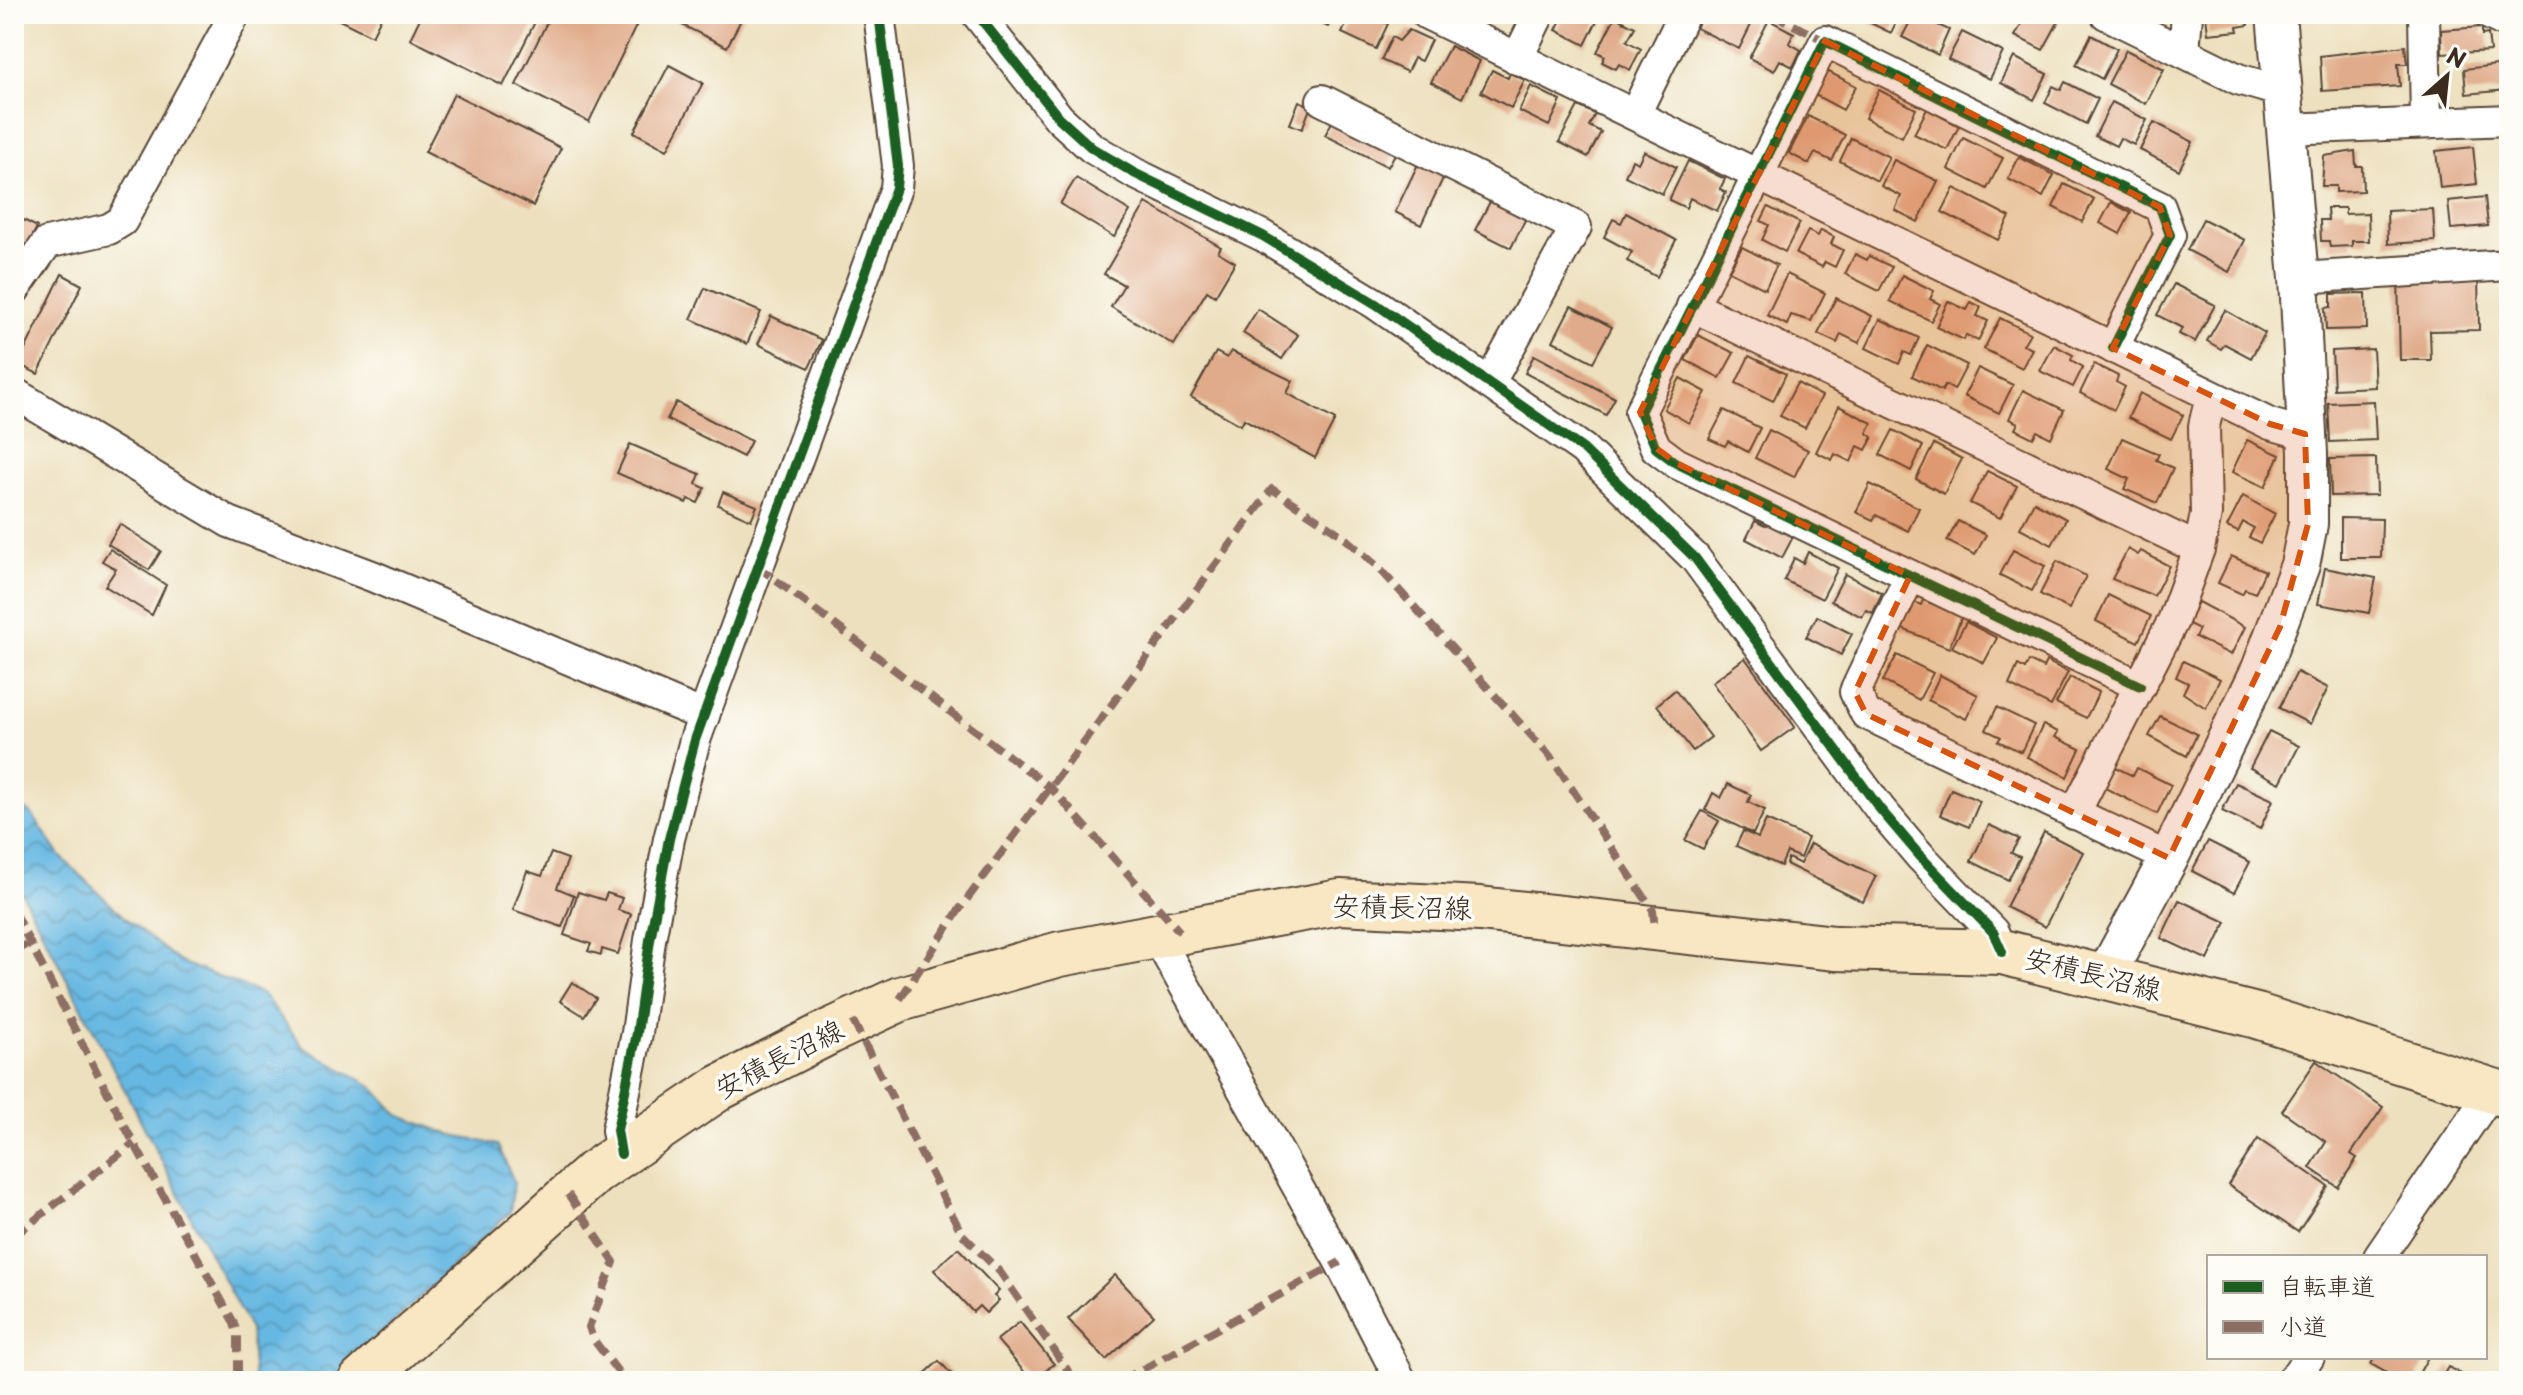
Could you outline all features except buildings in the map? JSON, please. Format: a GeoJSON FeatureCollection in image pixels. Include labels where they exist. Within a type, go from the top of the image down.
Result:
{"type":"FeatureCollection","features":[{"type":"Feature","properties":{"kind":"main road","name":"安積長沼線"},"geometry":{"type":"LineString","coordinates":[[361,1381],[409,1341],[563,1197],[621,1154],[719,1088],[900,999],[1060,954],[1340,902],[1480,909],[1835,948],[2002,952],[2257,1016],[2500,1094]]}},
{"type":"Feature","properties":{"kind":"street"},"geometry":{"type":"LineString","coordinates":[[14,290],[47,243],[109,229],[122,221],[235,14]]}},
{"type":"Feature","properties":{"kind":"street"},"geometry":{"type":"LineString","coordinates":[[621,1154],[617,1130],[637,1033],[669,839],[704,716],[896,188],[898,166],[879,14]]}},
{"type":"Feature","properties":{"kind":"street"},"geometry":{"type":"LineString","coordinates":[[977,14],[1059,118],[1092,148],[1134,173],[1263,236],[1376,304],[1576,443],[1695,558],[1880,809],[1993,932],[2002,952]]}},
{"type":"Feature","properties":{"kind":"street"},"geometry":{"type":"LineString","coordinates":[[1427,14],[2211,396],[2270,424],[2305,434]]}},
{"type":"Feature","properties":{"kind":"street"},"geometry":{"type":"LineString","coordinates":[[1517,59],[1539,14]]}},
{"type":"Feature","properties":{"kind":"street"},"geometry":{"type":"LineString","coordinates":[[1635,114],[1684,14]]}},
{"type":"Feature","properties":{"kind":"street"},"geometry":{"type":"LineString","coordinates":[[2106,14],[2238,79],[2284,110],[2426,121],[2509,120]]}},
{"type":"Feature","properties":{"kind":"street"},"geometry":{"type":"LineString","coordinates":[[2184,52],[2187,14]]}},
{"type":"Feature","properties":{"kind":"street"},"geometry":{"type":"LineString","coordinates":[[2104,978],[2169,858],[2261,669],[2300,565],[2308,524],[2299,278],[2276,14]]}},
{"type":"Feature","properties":{"kind":"street"},"geometry":{"type":"LineString","coordinates":[[2424,14],[2426,121]]}},
{"type":"Feature","properties":{"kind":"street"},"geometry":{"type":"LineString","coordinates":[[2489,14],[2509,24]]}},
{"type":"Feature","properties":{"kind":"street"},"geometry":{"type":"LineString","coordinates":[[2113,348],[2170,235],[2160,207],[1837,44],[1825,41],[1640,412],[1656,448],[1676,463],[2140,686]]}},
{"type":"Feature","properties":{"kind":"street"},"geometry":{"type":"LineString","coordinates":[[1322,100],[1576,227],[1490,382]]}},
{"type":"Feature","properties":{"kind":"street"},"geometry":{"type":"LineString","coordinates":[[2299,278],[2509,265]]}},
{"type":"Feature","properties":{"kind":"street"},"geometry":{"type":"LineString","coordinates":[[1692,306],[2199,549]]}},
{"type":"Feature","properties":{"kind":"street"},"geometry":{"type":"LineString","coordinates":[[14,393],[229,522],[372,576],[704,716]]}},
{"type":"Feature","properties":{"kind":"street"},"geometry":{"type":"LineString","coordinates":[[2074,814],[2173,621],[2199,549],[2206,514],[2204,426],[2211,396]]}},
{"type":"Feature","properties":{"kind":"street"},"geometry":{"type":"LineString","coordinates":[[1910,576],[1855,692],[1866,714],[2169,858]]}},
{"type":"Feature","properties":{"kind":"street"},"geometry":{"type":"LineString","coordinates":[[1156,935],[1359,1297],[1401,1381]]}},
{"type":"Feature","properties":{"kind":"street"},"geometry":{"type":"LineString","coordinates":[[2380,1255],[2500,1094]]}},
{"type":"Feature","properties":{"kind":"street"},"geometry":{"type":"LineString","coordinates":[[2292,1381],[2308,1359]]}},
{"type":"Feature","properties":{"kind":"highlighted area"},"geometry":{"type":"Polygon","coordinates":[[[1825,41],[2160,207],[2170,235],[2113,348],[2270,424],[2305,434],[2308,453],[2308,524],[2280,627],[2169,858],[1866,714],[1855,692],[1910,576],[1676,463],[1656,448],[1640,412],[1825,41]]]}},
{"type":"Feature","properties":{"kind":"water"},"geometry":{"type":"Polygon","coordinates":[[[14,803],[31,813],[61,857],[125,918],[180,962],[263,994],[303,1047],[372,1086],[398,1115],[449,1134],[498,1145],[514,1182],[510,1212],[331,1381],[254,1381],[250,1330],[14,878],[14,803]]]}},
{"type":"Feature","properties":{"kind":"marked path"},"geometry":{"type":"LineString","coordinates":[[1772,14],[1825,41]]}},
{"type":"Feature","properties":{"kind":"marked path"},"geometry":{"type":"LineString","coordinates":[[900,999],[959,910],[1272,489],[1340,534],[1378,567],[1550,756],[1653,910],[1655,929]]}},
{"type":"Feature","properties":{"kind":"marked path"},"geometry":{"type":"LineString","coordinates":[[757,566],[1051,788],[1180,932]]}},
{"type":"Feature","properties":{"kind":"marked path"},"geometry":{"type":"LineString","coordinates":[[14,912],[130,1136],[233,1321],[238,1335],[238,1381]]}},
{"type":"Feature","properties":{"kind":"marked path"},"geometry":{"type":"LineString","coordinates":[[14,954],[30,941]]}},
{"type":"Feature","properties":{"kind":"marked path"},"geometry":{"type":"LineString","coordinates":[[853,1021],[962,1234],[1000,1272],[1075,1381]]}},
{"type":"Feature","properties":{"kind":"marked path"},"geometry":{"type":"LineString","coordinates":[[14,1236],[134,1143]]}},
{"type":"Feature","properties":{"kind":"marked path"},"geometry":{"type":"LineString","coordinates":[[568,1194],[614,1262],[589,1327],[593,1339],[625,1381]]}},
{"type":"Feature","properties":{"kind":"marked path"},"geometry":{"type":"LineString","coordinates":[[1121,1381],[1340,1262]]}},
{"type":"Feature","properties":{"kind":"cycle path"},"geometry":{"type":"LineString","coordinates":[[621,1154],[617,1130],[637,1033],[650,940],[669,839],[695,740],[896,188],[898,166],[879,14]]}},
{"type":"Feature","properties":{"kind":"cycle path"},"geometry":{"type":"LineString","coordinates":[[977,14],[1059,118],[1092,148],[1134,173],[1263,236],[1376,304],[1583,449],[1695,558],[1880,809],[1993,932],[2002,952]]}},
{"type":"Feature","properties":{"kind":"cycle path"},"geometry":{"type":"LineString","coordinates":[[2113,348],[2170,235],[2160,207],[1825,41],[1640,412],[1656,448],[1676,463],[2140,686]]}}]}
